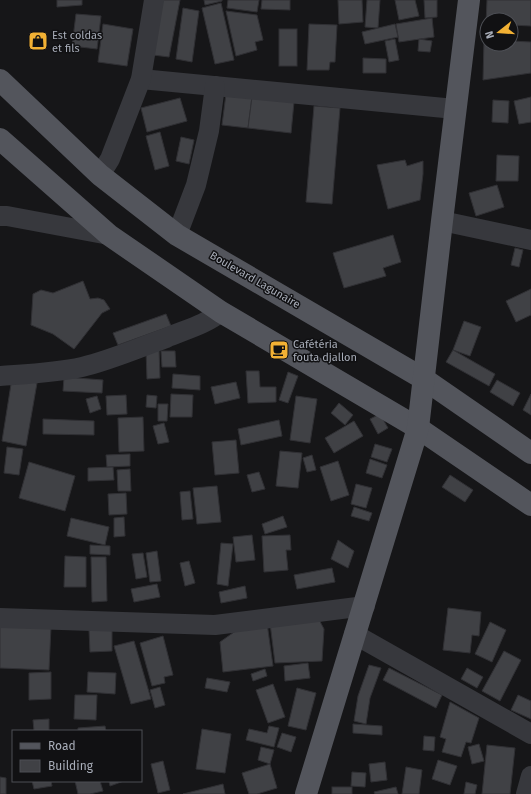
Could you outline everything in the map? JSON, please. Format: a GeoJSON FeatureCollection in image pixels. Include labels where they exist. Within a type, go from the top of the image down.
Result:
{"type":"FeatureCollection","features":[{"type":"Feature","properties":{"kind":"main road"},"geometry":{"type":"LineString","coordinates":[[306,794],[354,634],[365,606],[418,428],[469,0]]}},
{"type":"Feature","properties":{"kind":"main road","name":"Boulevard Lagunaire"},"geometry":{"type":"LineString","coordinates":[[0,80],[100,175],[177,235],[424,379],[531,453]]}},
{"type":"Feature","properties":{"kind":"main road"},"geometry":{"type":"LineString","coordinates":[[0,139],[109,234],[221,312],[418,428],[531,505]]}},
{"type":"Feature","properties":{"kind":"street"},"geometry":{"type":"LineString","coordinates":[[100,175],[110,159],[141,79],[154,0]]}},
{"type":"Feature","properties":{"kind":"street"},"geometry":{"type":"LineString","coordinates":[[141,79],[455,109]]}},
{"type":"Feature","properties":{"kind":"street"},"geometry":{"type":"LineString","coordinates":[[177,235],[196,185],[209,131],[215,86]]}},
{"type":"Feature","properties":{"kind":"street"},"geometry":{"type":"LineString","coordinates":[[0,216],[109,234]]}},
{"type":"Feature","properties":{"kind":"street"},"geometry":{"type":"LineString","coordinates":[[442,221],[531,240]]}},
{"type":"Feature","properties":{"kind":"street"},"geometry":{"type":"LineString","coordinates":[[0,376],[59,371],[113,358],[198,325],[212,319],[221,312]]}},
{"type":"Feature","properties":{"kind":"street"},"geometry":{"type":"LineString","coordinates":[[0,618],[216,625],[365,606]]}},
{"type":"Feature","properties":{"kind":"street"},"geometry":{"type":"LineString","coordinates":[[354,634],[531,734]]}},
{"type":"Feature","properties":{"kind":"street"},"geometry":{"type":"LineString","coordinates":[[526,794],[531,776]]}},
{"type":"Feature","properties":{"kind":"building"},"geometry":{"type":"Polygon","coordinates":[[[57,0],[82,0],[82,5],[57,7],[57,0]]]}},
{"type":"Feature","properties":{"kind":"building"},"geometry":{"type":"Polygon","coordinates":[[[163,0],[180,0],[169,57],[153,55],[163,0]]]}},
{"type":"Feature","properties":{"kind":"building"},"geometry":{"type":"Polygon","coordinates":[[[204,0],[222,0],[222,1],[205,5],[204,0]]]}},
{"type":"Feature","properties":{"kind":"building"},"geometry":{"type":"Polygon","coordinates":[[[228,0],[259,0],[257,12],[227,8],[228,0]]]}},
{"type":"Feature","properties":{"kind":"building"},"geometry":{"type":"Polygon","coordinates":[[[262,0],[290,0],[290,10],[261,9],[262,0]]]}},
{"type":"Feature","properties":{"kind":"building"},"geometry":{"type":"Polygon","coordinates":[[[338,0],[362,0],[363,22],[339,24],[338,0]]]}},
{"type":"Feature","properties":{"kind":"building"},"geometry":{"type":"Polygon","coordinates":[[[367,0],[380,0],[378,28],[365,27],[367,0]]]}},
{"type":"Feature","properties":{"kind":"building"},"geometry":{"type":"Polygon","coordinates":[[[395,0],[415,0],[419,16],[399,20],[395,0]]]}},
{"type":"Feature","properties":{"kind":"building"},"geometry":{"type":"Polygon","coordinates":[[[424,0],[437,0],[437,17],[425,18],[424,0]]]}},
{"type":"Feature","properties":{"kind":"building"},"geometry":{"type":"Polygon","coordinates":[[[487,0],[531,0],[531,26],[519,25],[519,12],[486,12],[487,0]]]}},
{"type":"Feature","properties":{"kind":"building"},"geometry":{"type":"Polygon","coordinates":[[[221,3],[234,60],[215,64],[202,8],[221,3]]]}},
{"type":"Feature","properties":{"kind":"building"},"geometry":{"type":"Polygon","coordinates":[[[183,8],[199,11],[192,62],[176,59],[183,8]]]}},
{"type":"Feature","properties":{"kind":"building"},"geometry":{"type":"Polygon","coordinates":[[[226,11],[257,15],[263,40],[255,42],[257,50],[236,56],[226,11]]]}},
{"type":"Feature","properties":{"kind":"building"},"geometry":{"type":"Polygon","coordinates":[[[76,14],[101,16],[97,49],[72,46],[76,14]]]}},
{"type":"Feature","properties":{"kind":"building"},"geometry":{"type":"Polygon","coordinates":[[[432,18],[434,37],[399,42],[396,24],[432,18]]]}},
{"type":"Feature","properties":{"kind":"building"},"geometry":{"type":"Polygon","coordinates":[[[103,24],[133,29],[127,66],[98,62],[103,24]]]}},
{"type":"Feature","properties":{"kind":"building"},"geometry":{"type":"Polygon","coordinates":[[[309,24],[337,25],[335,62],[330,62],[329,70],[307,70],[309,24]]]}},
{"type":"Feature","properties":{"kind":"building"},"geometry":{"type":"Polygon","coordinates":[[[395,24],[398,37],[365,44],[362,32],[395,24]]]}},
{"type":"Feature","properties":{"kind":"building"},"geometry":{"type":"Polygon","coordinates":[[[279,29],[297,29],[297,66],[279,66],[279,29]]]}},
{"type":"Feature","properties":{"kind":"building"},"geometry":{"type":"Polygon","coordinates":[[[395,39],[399,60],[389,62],[385,41],[395,39]]]}},
{"type":"Feature","properties":{"kind":"building"},"geometry":{"type":"Polygon","coordinates":[[[419,39],[432,41],[430,52],[418,51],[419,39]]]}},
{"type":"Feature","properties":{"kind":"building"},"geometry":{"type":"Polygon","coordinates":[[[519,41],[531,42],[531,73],[483,80],[484,52],[519,52],[519,41]]]}},
{"type":"Feature","properties":{"kind":"building"},"geometry":{"type":"Polygon","coordinates":[[[363,58],[386,59],[386,73],[363,73],[363,58]]]}},
{"type":"Feature","properties":{"kind":"building"},"geometry":{"type":"Polygon","coordinates":[[[226,94],[252,97],[248,128],[222,125],[226,94]]]}},
{"type":"Feature","properties":{"kind":"building"},"geometry":{"type":"Polygon","coordinates":[[[252,97],[294,102],[291,133],[248,128],[252,97]]]}},
{"type":"Feature","properties":{"kind":"building"},"geometry":{"type":"Polygon","coordinates":[[[531,97],[531,122],[519,124],[514,101],[531,97]]]}},
{"type":"Feature","properties":{"kind":"building"},"geometry":{"type":"Polygon","coordinates":[[[180,98],[187,121],[147,132],[141,108],[180,98]]]}},
{"type":"Feature","properties":{"kind":"building"},"geometry":{"type":"Polygon","coordinates":[[[493,100],[509,101],[508,123],[492,122],[493,100]]]}},
{"type":"Feature","properties":{"kind":"building"},"geometry":{"type":"Polygon","coordinates":[[[314,106],[340,108],[332,204],[306,202],[314,106]]]}},
{"type":"Feature","properties":{"kind":"building"},"geometry":{"type":"Polygon","coordinates":[[[160,132],[169,166],[155,170],[146,136],[160,132]]]}},
{"type":"Feature","properties":{"kind":"building"},"geometry":{"type":"Polygon","coordinates":[[[181,137],[194,140],[189,164],[176,161],[181,137]]]}},
{"type":"Feature","properties":{"kind":"building"},"geometry":{"type":"Polygon","coordinates":[[[497,155],[519,156],[518,181],[496,181],[497,155]]]}},
{"type":"Feature","properties":{"kind":"building"},"geometry":{"type":"Polygon","coordinates":[[[405,160],[407,166],[423,161],[420,200],[388,209],[377,165],[405,160]]]}},
{"type":"Feature","properties":{"kind":"building"},"geometry":{"type":"Polygon","coordinates":[[[497,185],[504,207],[476,216],[469,193],[497,185]]]}},
{"type":"Feature","properties":{"kind":"building"},"geometry":{"type":"Polygon","coordinates":[[[393,235],[401,262],[383,268],[386,276],[344,288],[333,253],[393,235]]]}},
{"type":"Feature","properties":{"kind":"building"},"geometry":{"type":"Polygon","coordinates":[[[515,248],[523,250],[519,267],[511,265],[515,248]]]}},
{"type":"Feature","properties":{"kind":"building"},"geometry":{"type":"Polygon","coordinates":[[[83,281],[90,299],[98,298],[104,300],[110,309],[102,313],[74,349],[53,334],[31,325],[33,294],[41,290],[53,293],[83,281]]]}},
{"type":"Feature","properties":{"kind":"building"},"geometry":{"type":"Polygon","coordinates":[[[531,289],[531,315],[516,322],[506,301],[531,289]]]}},
{"type":"Feature","properties":{"kind":"building"},"geometry":{"type":"Polygon","coordinates":[[[166,314],[171,326],[118,345],[113,333],[166,314]]]}},
{"type":"Feature","properties":{"kind":"building"},"geometry":{"type":"Polygon","coordinates":[[[464,321],[481,327],[470,356],[453,350],[464,321]]]}},
{"type":"Feature","properties":{"kind":"building"},"geometry":{"type":"Polygon","coordinates":[[[159,349],[160,378],[147,379],[146,350],[159,349]]]}},
{"type":"Feature","properties":{"kind":"building"},"geometry":{"type":"Polygon","coordinates":[[[453,350],[495,374],[489,386],[446,362],[453,350]]]}},
{"type":"Feature","properties":{"kind":"building"},"geometry":{"type":"Polygon","coordinates":[[[161,351],[175,351],[176,367],[162,367],[161,351]]]}},
{"type":"Feature","properties":{"kind":"building"},"geometry":{"type":"Polygon","coordinates":[[[246,371],[259,371],[260,387],[276,387],[276,402],[248,403],[246,371]]]}},
{"type":"Feature","properties":{"kind":"building"},"geometry":{"type":"Polygon","coordinates":[[[288,372],[298,376],[288,403],[279,400],[288,372]]]}},
{"type":"Feature","properties":{"kind":"building"},"geometry":{"type":"Polygon","coordinates":[[[173,374],[200,376],[200,390],[172,388],[173,374]]]}},
{"type":"Feature","properties":{"kind":"building"},"geometry":{"type":"Polygon","coordinates":[[[64,377],[103,380],[102,393],[63,391],[64,377]]]}},
{"type":"Feature","properties":{"kind":"building"},"geometry":{"type":"Polygon","coordinates":[[[12,378],[37,383],[26,446],[2,441],[12,378]]]}},
{"type":"Feature","properties":{"kind":"building"},"geometry":{"type":"Polygon","coordinates":[[[497,380],[520,393],[513,406],[490,392],[497,380]]]}},
{"type":"Feature","properties":{"kind":"building"},"geometry":{"type":"Polygon","coordinates":[[[236,382],[240,398],[215,404],[211,387],[236,382]]]}},
{"type":"Feature","properties":{"kind":"building"},"geometry":{"type":"Polygon","coordinates":[[[171,394],[193,395],[192,417],[170,417],[171,394]]]}},
{"type":"Feature","properties":{"kind":"building"},"geometry":{"type":"Polygon","coordinates":[[[531,394],[531,415],[523,410],[531,394]]]}},
{"type":"Feature","properties":{"kind":"building"},"geometry":{"type":"Polygon","coordinates":[[[126,395],[127,414],[107,415],[106,396],[126,395]]]}},
{"type":"Feature","properties":{"kind":"building"},"geometry":{"type":"Polygon","coordinates":[[[147,395],[157,396],[156,408],[146,407],[147,395]]]}},
{"type":"Feature","properties":{"kind":"building"},"geometry":{"type":"Polygon","coordinates":[[[97,396],[101,409],[90,413],[86,399],[97,396]]]}},
{"type":"Feature","properties":{"kind":"building"},"geometry":{"type":"Polygon","coordinates":[[[296,396],[317,399],[310,443],[290,440],[296,396]]]}},
{"type":"Feature","properties":{"kind":"building"},"geometry":{"type":"Polygon","coordinates":[[[339,403],[353,415],[345,425],[331,413],[339,403]]]}},
{"type":"Feature","properties":{"kind":"building"},"geometry":{"type":"Polygon","coordinates":[[[158,404],[168,404],[167,421],[158,421],[158,404]]]}},
{"type":"Feature","properties":{"kind":"building"},"geometry":{"type":"Polygon","coordinates":[[[380,414],[388,428],[378,434],[370,419],[380,414]]]}},
{"type":"Feature","properties":{"kind":"building"},"geometry":{"type":"Polygon","coordinates":[[[143,417],[144,451],[119,452],[118,418],[143,417]]]}},
{"type":"Feature","properties":{"kind":"building"},"geometry":{"type":"Polygon","coordinates":[[[43,419],[94,421],[94,435],[43,434],[43,419]]]}},
{"type":"Feature","properties":{"kind":"building"},"geometry":{"type":"Polygon","coordinates":[[[279,420],[282,436],[241,445],[238,429],[279,420]]]}},
{"type":"Feature","properties":{"kind":"building"},"geometry":{"type":"Polygon","coordinates":[[[354,421],[363,436],[334,453],[325,438],[354,421]]]}},
{"type":"Feature","properties":{"kind":"building"},"geometry":{"type":"Polygon","coordinates":[[[164,423],[169,442],[158,444],[153,426],[164,423]]]}},
{"type":"Feature","properties":{"kind":"building"},"geometry":{"type":"Polygon","coordinates":[[[236,440],[239,473],[215,475],[212,442],[236,440]]]}},
{"type":"Feature","properties":{"kind":"building"},"geometry":{"type":"Polygon","coordinates":[[[375,444],[392,449],[387,462],[371,457],[375,444]]]}},
{"type":"Feature","properties":{"kind":"building"},"geometry":{"type":"Polygon","coordinates":[[[7,447],[23,449],[19,475],[4,473],[7,447]]]}},
{"type":"Feature","properties":{"kind":"building"},"geometry":{"type":"Polygon","coordinates":[[[280,451],[302,453],[298,488],[276,486],[280,451]]]}},
{"type":"Feature","properties":{"kind":"building"},"geometry":{"type":"Polygon","coordinates":[[[130,454],[130,466],[107,467],[106,455],[130,454]]]}},
{"type":"Feature","properties":{"kind":"building"},"geometry":{"type":"Polygon","coordinates":[[[312,455],[316,470],[307,472],[303,458],[312,455]]]}},
{"type":"Feature","properties":{"kind":"building"},"geometry":{"type":"Polygon","coordinates":[[[370,459],[387,465],[382,478],[366,473],[370,459]]]}},
{"type":"Feature","properties":{"kind":"building"},"geometry":{"type":"Polygon","coordinates":[[[338,461],[349,495],[331,501],[320,467],[338,461]]]}},
{"type":"Feature","properties":{"kind":"building"},"geometry":{"type":"Polygon","coordinates":[[[29,462],[75,476],[65,511],[19,498],[29,462]]]}},
{"type":"Feature","properties":{"kind":"building"},"geometry":{"type":"Polygon","coordinates":[[[113,467],[114,480],[88,481],[88,468],[113,467]]]}},
{"type":"Feature","properties":{"kind":"building"},"geometry":{"type":"Polygon","coordinates":[[[130,469],[131,491],[118,491],[117,470],[130,469]]]}},
{"type":"Feature","properties":{"kind":"building"},"geometry":{"type":"Polygon","coordinates":[[[259,472],[265,489],[252,492],[247,475],[259,472]]]}},
{"type":"Feature","properties":{"kind":"building"},"geometry":{"type":"Polygon","coordinates":[[[450,475],[473,490],[465,502],[442,487],[450,475]]]}},
{"type":"Feature","properties":{"kind":"building"},"geometry":{"type":"Polygon","coordinates":[[[356,484],[372,488],[366,508],[351,504],[356,484]]]}},
{"type":"Feature","properties":{"kind":"building"},"geometry":{"type":"Polygon","coordinates":[[[217,486],[221,522],[197,524],[193,488],[217,486]]]}},
{"type":"Feature","properties":{"kind":"building"},"geometry":{"type":"Polygon","coordinates":[[[190,491],[193,519],[182,520],[180,492],[190,491]]]}},
{"type":"Feature","properties":{"kind":"building"},"geometry":{"type":"Polygon","coordinates":[[[126,493],[127,514],[109,515],[108,494],[126,493]]]}},
{"type":"Feature","properties":{"kind":"building"},"geometry":{"type":"Polygon","coordinates":[[[354,507],[372,513],[369,521],[351,516],[354,507]]]}},
{"type":"Feature","properties":{"kind":"building"},"geometry":{"type":"Polygon","coordinates":[[[283,516],[287,527],[265,534],[262,524],[283,516]]]}},
{"type":"Feature","properties":{"kind":"building"},"geometry":{"type":"Polygon","coordinates":[[[124,517],[125,536],[114,537],[114,518],[124,517]]]}},
{"type":"Feature","properties":{"kind":"building"},"geometry":{"type":"Polygon","coordinates":[[[71,518],[109,527],[105,545],[67,536],[71,518]]]}},
{"type":"Feature","properties":{"kind":"building"},"geometry":{"type":"Polygon","coordinates":[[[252,535],[255,560],[236,562],[233,537],[252,535]]]}},
{"type":"Feature","properties":{"kind":"building"},"geometry":{"type":"Polygon","coordinates":[[[290,535],[291,550],[286,550],[288,570],[264,572],[262,536],[290,535]]]}},
{"type":"Feature","properties":{"kind":"building"},"geometry":{"type":"Polygon","coordinates":[[[338,540],[354,551],[348,568],[331,559],[338,540]]]}},
{"type":"Feature","properties":{"kind":"building"},"geometry":{"type":"Polygon","coordinates":[[[221,543],[233,544],[228,586],[217,584],[221,543]]]}},
{"type":"Feature","properties":{"kind":"building"},"geometry":{"type":"Polygon","coordinates":[[[90,545],[110,546],[110,555],[90,554],[90,545]]]}},
{"type":"Feature","properties":{"kind":"building"},"geometry":{"type":"Polygon","coordinates":[[[157,551],[161,581],[150,582],[146,553],[157,551]]]}},
{"type":"Feature","properties":{"kind":"building"},"geometry":{"type":"Polygon","coordinates":[[[143,553],[147,577],[136,579],[132,554],[143,553]]]}},
{"type":"Feature","properties":{"kind":"building"},"geometry":{"type":"Polygon","coordinates":[[[65,556],[86,557],[86,587],[64,587],[65,556]]]}},
{"type":"Feature","properties":{"kind":"building"},"geometry":{"type":"Polygon","coordinates":[[[91,557],[106,557],[107,601],[92,602],[91,557]]]}},
{"type":"Feature","properties":{"kind":"building"},"geometry":{"type":"Polygon","coordinates":[[[189,561],[195,583],[185,586],[180,563],[189,561]]]}},
{"type":"Feature","properties":{"kind":"building"},"geometry":{"type":"Polygon","coordinates":[[[332,568],[335,582],[297,589],[294,575],[332,568]]]}},
{"type":"Feature","properties":{"kind":"building"},"geometry":{"type":"Polygon","coordinates":[[[157,584],[160,597],[134,602],[131,589],[157,584]]]}},
{"type":"Feature","properties":{"kind":"building"},"geometry":{"type":"Polygon","coordinates":[[[245,586],[247,598],[221,603],[219,592],[245,586]]]}},
{"type":"Feature","properties":{"kind":"building"},"geometry":{"type":"Polygon","coordinates":[[[448,608],[481,612],[479,636],[472,635],[470,653],[443,650],[448,608]]]}},
{"type":"Feature","properties":{"kind":"building"},"geometry":{"type":"Polygon","coordinates":[[[317,616],[324,629],[322,661],[275,663],[270,623],[317,616]]]}},
{"type":"Feature","properties":{"kind":"building"},"geometry":{"type":"Polygon","coordinates":[[[490,622],[506,630],[492,662],[475,654],[490,622]]]}},
{"type":"Feature","properties":{"kind":"building"},"geometry":{"type":"Polygon","coordinates":[[[267,623],[273,666],[223,672],[220,642],[237,630],[267,623]]]}},
{"type":"Feature","properties":{"kind":"building"},"geometry":{"type":"Polygon","coordinates":[[[0,625],[51,627],[49,670],[0,668],[0,625]]]}},
{"type":"Feature","properties":{"kind":"building"},"geometry":{"type":"Polygon","coordinates":[[[112,629],[112,651],[90,652],[89,630],[112,629]]]}},
{"type":"Feature","properties":{"kind":"building"},"geometry":{"type":"Polygon","coordinates":[[[163,636],[173,675],[164,677],[165,683],[152,686],[140,643],[163,636]]]}},
{"type":"Feature","properties":{"kind":"building"},"geometry":{"type":"Polygon","coordinates":[[[134,641],[151,699],[131,704],[114,646],[134,641]]]}},
{"type":"Feature","properties":{"kind":"building"},"geometry":{"type":"Polygon","coordinates":[[[504,651],[521,660],[500,701],[482,691],[504,651]]]}},
{"type":"Feature","properties":{"kind":"building"},"geometry":{"type":"Polygon","coordinates":[[[308,663],[310,678],[285,681],[284,666],[308,663]]]}},
{"type":"Feature","properties":{"kind":"building"},"geometry":{"type":"Polygon","coordinates":[[[369,665],[381,668],[370,698],[366,724],[354,721],[358,696],[369,665]]]}},
{"type":"Feature","properties":{"kind":"building"},"geometry":{"type":"Polygon","coordinates":[[[389,668],[442,695],[436,708],[383,680],[389,668]]]}},
{"type":"Feature","properties":{"kind":"building"},"geometry":{"type":"Polygon","coordinates":[[[467,668],[483,677],[477,688],[461,679],[467,668]]]}},
{"type":"Feature","properties":{"kind":"building"},"geometry":{"type":"Polygon","coordinates":[[[265,669],[267,676],[253,681],[251,674],[265,669]]]}},
{"type":"Feature","properties":{"kind":"building"},"geometry":{"type":"Polygon","coordinates":[[[51,672],[51,699],[29,700],[29,673],[51,672]]]}},
{"type":"Feature","properties":{"kind":"building"},"geometry":{"type":"Polygon","coordinates":[[[88,672],[116,673],[115,694],[87,692],[88,672]]]}},
{"type":"Feature","properties":{"kind":"building"},"geometry":{"type":"Polygon","coordinates":[[[207,678],[230,682],[227,692],[205,688],[207,678]]]}},
{"type":"Feature","properties":{"kind":"building"},"geometry":{"type":"Polygon","coordinates":[[[273,684],[285,717],[268,723],[256,690],[273,684]]]}},
{"type":"Feature","properties":{"kind":"building"},"geometry":{"type":"Polygon","coordinates":[[[160,687],[165,705],[155,708],[150,690],[160,687]]]}},
{"type":"Feature","properties":{"kind":"building"},"geometry":{"type":"Polygon","coordinates":[[[297,688],[316,693],[306,730],[288,726],[297,688]]]}},
{"type":"Feature","properties":{"kind":"building"},"geometry":{"type":"Polygon","coordinates":[[[75,695],[97,695],[96,720],[74,719],[75,695]]]}},
{"type":"Feature","properties":{"kind":"building"},"geometry":{"type":"Polygon","coordinates":[[[518,695],[531,701],[531,719],[511,710],[518,695]]]}},
{"type":"Feature","properties":{"kind":"building"},"geometry":{"type":"Polygon","coordinates":[[[450,702],[479,718],[471,743],[466,742],[461,757],[442,752],[446,739],[440,737],[450,702]]]}},
{"type":"Feature","properties":{"kind":"building"},"geometry":{"type":"Polygon","coordinates":[[[49,719],[49,730],[34,730],[33,720],[49,719]]]}},
{"type":"Feature","properties":{"kind":"building"},"geometry":{"type":"Polygon","coordinates":[[[353,724],[382,726],[382,735],[353,733],[353,724]]]}},
{"type":"Feature","properties":{"kind":"building"},"geometry":{"type":"Polygon","coordinates":[[[105,726],[106,730],[78,730],[78,728],[105,726]]]}},
{"type":"Feature","properties":{"kind":"building"},"geometry":{"type":"Polygon","coordinates":[[[269,726],[279,728],[274,747],[246,740],[249,729],[267,733],[269,726]]]}},
{"type":"Feature","properties":{"kind":"building"},"geometry":{"type":"Polygon","coordinates":[[[202,729],[231,734],[225,773],[196,769],[202,729]]]}},
{"type":"Feature","properties":{"kind":"building"},"geometry":{"type":"Polygon","coordinates":[[[282,733],[296,737],[291,752],[277,747],[282,733]]]}},
{"type":"Feature","properties":{"kind":"building"},"geometry":{"type":"Polygon","coordinates":[[[424,736],[435,737],[434,751],[423,750],[424,736]]]}},
{"type":"Feature","properties":{"kind":"building"},"geometry":{"type":"Polygon","coordinates":[[[479,744],[484,761],[472,764],[468,747],[479,744]]]}},
{"type":"Feature","properties":{"kind":"building"},"geometry":{"type":"Polygon","coordinates":[[[487,745],[515,748],[510,794],[482,794],[487,745]]]}},
{"type":"Feature","properties":{"kind":"building"},"geometry":{"type":"Polygon","coordinates":[[[261,747],[274,750],[270,764],[258,760],[261,747]]]}},
{"type":"Feature","properties":{"kind":"building"},"geometry":{"type":"Polygon","coordinates":[[[438,760],[457,766],[450,785],[432,779],[438,760]]]}},
{"type":"Feature","properties":{"kind":"building"},"geometry":{"type":"Polygon","coordinates":[[[163,761],[170,790],[158,793],[151,764],[163,761]]]}},
{"type":"Feature","properties":{"kind":"building"},"geometry":{"type":"Polygon","coordinates":[[[385,762],[387,780],[371,782],[369,764],[385,762]]]}},
{"type":"Feature","properties":{"kind":"building"},"geometry":{"type":"Polygon","coordinates":[[[270,764],[277,788],[257,794],[249,794],[242,773],[270,764]]]}},
{"type":"Feature","properties":{"kind":"building"},"geometry":{"type":"Polygon","coordinates":[[[406,767],[422,770],[419,794],[402,794],[406,767]]]}},
{"type":"Feature","properties":{"kind":"building"},"geometry":{"type":"Polygon","coordinates":[[[352,772],[366,773],[365,787],[351,786],[352,772]]]}},
{"type":"Feature","properties":{"kind":"building"},"geometry":{"type":"Polygon","coordinates":[[[0,777],[6,778],[6,794],[0,794],[0,777]]]}},
{"type":"Feature","properties":{"kind":"building"},"geometry":{"type":"Polygon","coordinates":[[[32,782],[51,782],[52,786],[34,789],[32,782]]]}},
{"type":"Feature","properties":{"kind":"building"},"geometry":{"type":"Polygon","coordinates":[[[75,782],[100,782],[103,791],[90,794],[78,794],[75,782]]]}},
{"type":"Feature","properties":{"kind":"building"},"geometry":{"type":"Polygon","coordinates":[[[109,782],[121,782],[110,786],[109,782]]]}},
{"type":"Feature","properties":{"kind":"building"},"geometry":{"type":"Polygon","coordinates":[[[466,782],[477,785],[475,794],[464,794],[466,782]]]}},
{"type":"Feature","properties":{"kind":"building"},"geometry":{"type":"Polygon","coordinates":[[[223,784],[225,794],[183,794],[223,784]]]}},
{"type":"Feature","properties":{"kind":"building"},"geometry":{"type":"Polygon","coordinates":[[[332,787],[352,787],[352,794],[332,794],[332,787]]]}},
{"type":"Feature","properties":{"kind":"building"},"geometry":{"type":"Polygon","coordinates":[[[396,787],[398,794],[375,794],[374,792],[396,787]]]}},
{"type":"Feature","properties":{"kind":"place","name":"Est coldas et fils"},"geometry":{"type":"Point","coordinates":[38,41]}},
{"type":"Feature","properties":{"kind":"place","name":"Cafétéria fouta djallon"},"geometry":{"type":"Point","coordinates":[279,350]}}]}
